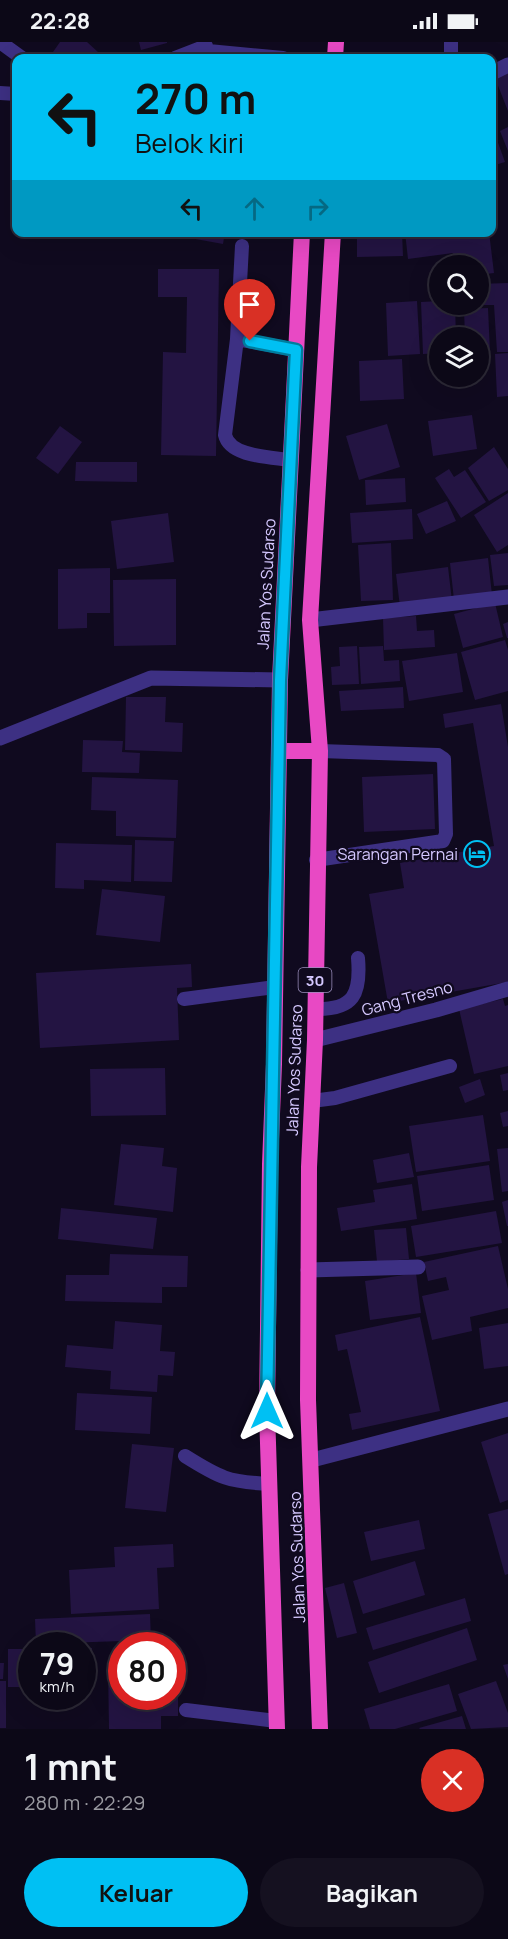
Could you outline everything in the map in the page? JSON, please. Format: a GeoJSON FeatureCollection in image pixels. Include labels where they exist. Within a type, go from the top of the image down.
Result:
{"type":"FeatureCollection","features":[{"type":"Feature","properties":{"kind":"highway","name":"Jalan Yos Sudarso"},"geometry":{"type":"LineString","coordinates":[[277,1725],[267,1411],[270,1164],[280,680],[302,237]]}},
{"type":"Feature","properties":{"kind":"highway","name":"Jalan Yos Sudarso"},"geometry":{"type":"LineString","coordinates":[[320,1729],[312,1460],[308,1400],[309,1167],[315,1040],[316,860],[320,751],[310,620],[333,237]]}},
{"type":"Feature","properties":{"kind":"highway"},"geometry":{"type":"LineString","coordinates":[[279,751],[320,751]]}},
{"type":"Feature","properties":{"kind":"street"},"geometry":{"type":"LineString","coordinates":[[310,620],[508,597]]}},
{"type":"Feature","properties":{"kind":"street"},"geometry":{"type":"LineString","coordinates":[[0,738],[151,678],[280,680]]}},
{"type":"Feature","properties":{"kind":"street","name":"Gang Tresno"},"geometry":{"type":"LineString","coordinates":[[315,1040],[436,1010],[508,989]]}},
{"type":"Feature","properties":{"kind":"street"},"geometry":{"type":"LineString","coordinates":[[308,1270],[418,1267]]}},
{"type":"Feature","properties":{"kind":"street"},"geometry":{"type":"LineString","coordinates":[[312,1460],[508,1409]]}},
{"type":"Feature","properties":{"kind":"lane"},"geometry":{"type":"LineString","coordinates":[[0,42],[16,54]]}},
{"type":"Feature","properties":{"kind":"lane"},"geometry":{"type":"LineString","coordinates":[[186,54],[214,42]]}},
{"type":"Feature","properties":{"kind":"lane"},"geometry":{"type":"LineString","coordinates":[[198,50],[240,54]]}},
{"type":"Feature","properties":{"kind":"lane"},"geometry":{"type":"LineString","coordinates":[[242,246],[237,339],[225,435],[231,447],[244,452],[291,460]]}},
{"type":"Feature","properties":{"kind":"lane"},"geometry":{"type":"LineString","coordinates":[[237,339],[296,350]]}},
{"type":"Feature","properties":{"kind":"lane"},"geometry":{"type":"LineString","coordinates":[[316,860],[443,841],[446,834],[444,759],[438,755],[320,751]]}},
{"type":"Feature","properties":{"kind":"lane"},"geometry":{"type":"LineString","coordinates":[[315,1009],[332,1009],[350,1001],[358,988],[358,958]]}},
{"type":"Feature","properties":{"kind":"lane"},"geometry":{"type":"LineString","coordinates":[[184,999],[275,987]]}},
{"type":"Feature","properties":{"kind":"lane"},"geometry":{"type":"LineString","coordinates":[[312,1101],[334,1098],[450,1066]]}},
{"type":"Feature","properties":{"kind":"lane"},"geometry":{"type":"LineString","coordinates":[[186,1456],[219,1478],[235,1483],[270,1484]]}},
{"type":"Feature","properties":{"kind":"lane"},"geometry":{"type":"LineString","coordinates":[[186,1710],[277,1725]]}},
{"type":"Feature","properties":{"kind":"building"},"geometry":{"type":"Polygon","coordinates":[[[60,42],[87,42],[98,52],[96,54],[55,54],[53,52],[60,42]]]}},
{"type":"Feature","properties":{"kind":"building"},"geometry":{"type":"Polygon","coordinates":[[[139,42],[167,42],[167,43],[141,50],[139,42]]]}},
{"type":"Feature","properties":{"kind":"building"},"geometry":{"type":"Polygon","coordinates":[[[508,73],[508,111],[496,81],[496,78],[508,73]]]}},
{"type":"Feature","properties":{"kind":"building"},"geometry":{"type":"Polygon","coordinates":[[[508,127],[508,151],[500,131],[508,127]]]}},
{"type":"Feature","properties":{"kind":"building"},"geometry":{"type":"Polygon","coordinates":[[[496,137],[505,162],[496,165],[496,137]]]}},
{"type":"Feature","properties":{"kind":"building"},"geometry":{"type":"Polygon","coordinates":[[[190,237],[224,237],[223,244],[190,237]]]}},
{"type":"Feature","properties":{"kind":"building"},"geometry":{"type":"Polygon","coordinates":[[[357,237],[402,237],[403,256],[357,257],[357,237]]]}},
{"type":"Feature","properties":{"kind":"building"},"geometry":{"type":"Polygon","coordinates":[[[406,237],[490,237],[494,273],[489,274],[489,255],[453,255],[453,253],[408,259],[406,237]]]}},
{"type":"Feature","properties":{"kind":"building"},"geometry":{"type":"Polygon","coordinates":[[[158,269],[219,269],[216,456],[161,455],[163,352],[186,353],[187,297],[158,297],[158,269]]]}},
{"type":"Feature","properties":{"kind":"building"},"geometry":{"type":"Polygon","coordinates":[[[508,283],[508,352],[497,352],[494,305],[489,305],[489,284],[508,283]]]}},
{"type":"Feature","properties":{"kind":"building"},"geometry":{"type":"Polygon","coordinates":[[[417,301],[420,354],[388,356],[386,303],[417,301]]]}},
{"type":"Feature","properties":{"kind":"building"},"geometry":{"type":"Polygon","coordinates":[[[421,302],[429,302],[429,315],[455,315],[456,327],[429,327],[429,354],[423,354],[421,302]]]}},
{"type":"Feature","properties":{"kind":"building"},"geometry":{"type":"Polygon","coordinates":[[[464,315],[488,315],[489,327],[465,327],[464,315]]]}},
{"type":"Feature","properties":{"kind":"building"},"geometry":{"type":"Polygon","coordinates":[[[508,353],[508,396],[497,397],[495,354],[508,353]]]}},
{"type":"Feature","properties":{"kind":"building"},"geometry":{"type":"Polygon","coordinates":[[[402,359],[404,399],[360,401],[359,361],[402,359]]]}},
{"type":"Feature","properties":{"kind":"building"},"geometry":{"type":"Polygon","coordinates":[[[472,415],[477,449],[433,456],[428,421],[472,415]]]}},
{"type":"Feature","properties":{"kind":"building"},"geometry":{"type":"Polygon","coordinates":[[[387,424],[400,467],[359,480],[346,436],[387,424]]]}},
{"type":"Feature","properties":{"kind":"building"},"geometry":{"type":"Polygon","coordinates":[[[60,426],[82,442],[58,474],[36,458],[60,426]]]}},
{"type":"Feature","properties":{"kind":"building"},"geometry":{"type":"Polygon","coordinates":[[[494,447],[508,469],[508,490],[489,501],[468,468],[494,447]]]}},
{"type":"Feature","properties":{"kind":"building"},"geometry":{"type":"Polygon","coordinates":[[[76,462],[137,462],[137,482],[75,481],[76,462]]]}},
{"type":"Feature","properties":{"kind":"building"},"geometry":{"type":"Polygon","coordinates":[[[449,469],[454,477],[465,470],[486,502],[461,518],[435,478],[449,469]]]}},
{"type":"Feature","properties":{"kind":"building"},"geometry":{"type":"Polygon","coordinates":[[[405,478],[406,502],[366,505],[365,480],[405,478]]]}},
{"type":"Feature","properties":{"kind":"building"},"geometry":{"type":"Polygon","coordinates":[[[508,493],[508,545],[497,552],[474,515],[508,493]]]}},
{"type":"Feature","properties":{"kind":"building"},"geometry":{"type":"Polygon","coordinates":[[[447,501],[456,521],[426,534],[417,514],[447,501]]]}},
{"type":"Feature","properties":{"kind":"building"},"geometry":{"type":"Polygon","coordinates":[[[412,509],[413,539],[352,543],[350,513],[412,509]]]}},
{"type":"Feature","properties":{"kind":"building"},"geometry":{"type":"Polygon","coordinates":[[[168,513],[174,562],[117,569],[111,521],[168,513]]]}},
{"type":"Feature","properties":{"kind":"building"},"geometry":{"type":"Polygon","coordinates":[[[391,543],[393,600],[361,601],[358,545],[391,543]]]}},
{"type":"Feature","properties":{"kind":"building"},"geometry":{"type":"Polygon","coordinates":[[[508,553],[508,585],[494,586],[490,555],[508,553]]]}},
{"type":"Feature","properties":{"kind":"building"},"geometry":{"type":"Polygon","coordinates":[[[488,558],[492,595],[454,600],[450,563],[488,558]]]}},
{"type":"Feature","properties":{"kind":"building"},"geometry":{"type":"Polygon","coordinates":[[[448,567],[452,601],[400,607],[396,574],[448,567]]]}},
{"type":"Feature","properties":{"kind":"building"},"geometry":{"type":"Polygon","coordinates":[[[110,568],[110,613],[87,613],[87,628],[58,629],[58,569],[110,568]]]}},
{"type":"Feature","properties":{"kind":"building"},"geometry":{"type":"Polygon","coordinates":[[[176,579],[176,645],[114,646],[113,580],[176,579]]]}},
{"type":"Feature","properties":{"kind":"building"},"geometry":{"type":"Polygon","coordinates":[[[495,603],[503,637],[463,648],[454,614],[495,603]]]}},
{"type":"Feature","properties":{"kind":"building"},"geometry":{"type":"Polygon","coordinates":[[[416,616],[417,631],[434,630],[435,647],[384,650],[383,618],[416,616]]]}},
{"type":"Feature","properties":{"kind":"building"},"geometry":{"type":"Polygon","coordinates":[[[508,622],[508,638],[507,638],[503,624],[508,622]]]}},
{"type":"Feature","properties":{"kind":"building"},"geometry":{"type":"Polygon","coordinates":[[[505,640],[508,650],[508,691],[475,700],[461,652],[505,640]]]}},
{"type":"Feature","properties":{"kind":"building"},"geometry":{"type":"Polygon","coordinates":[[[357,646],[359,684],[332,685],[331,667],[340,666],[339,647],[357,646]]]}},
{"type":"Feature","properties":{"kind":"building"},"geometry":{"type":"Polygon","coordinates":[[[383,646],[384,661],[399,660],[400,681],[361,684],[359,647],[383,646]]]}},
{"type":"Feature","properties":{"kind":"building"},"geometry":{"type":"Polygon","coordinates":[[[457,653],[463,692],[409,701],[402,661],[457,653]]]}},
{"type":"Feature","properties":{"kind":"building"},"geometry":{"type":"Polygon","coordinates":[[[403,687],[404,708],[341,711],[339,691],[403,687]]]}},
{"type":"Feature","properties":{"kind":"building"},"geometry":{"type":"Polygon","coordinates":[[[126,697],[166,697],[165,722],[183,723],[182,752],[125,750],[126,697]]]}},
{"type":"Feature","properties":{"kind":"building","name":"Sarangan Pernai"},"geometry":{"type":"Polygon","coordinates":[[[501,704],[508,747],[508,982],[388,1003],[369,894],[404,888],[400,863],[494,846],[473,723],[445,728],[443,714],[501,704]]]}},
{"type":"Feature","properties":{"kind":"building"},"geometry":{"type":"Polygon","coordinates":[[[83,740],[123,741],[122,752],[140,753],[139,773],[82,772],[83,740]]]}},
{"type":"Feature","properties":{"kind":"building"},"geometry":{"type":"Polygon","coordinates":[[[433,774],[435,829],[364,832],[362,777],[433,774]]]}},
{"type":"Feature","properties":{"kind":"building"},"geometry":{"type":"Polygon","coordinates":[[[92,777],[178,780],[176,838],[116,836],[116,811],[91,810],[92,777]]]}},
{"type":"Feature","properties":{"kind":"building"},"geometry":{"type":"Polygon","coordinates":[[[135,840],[174,841],[172,882],[134,881],[135,840]]]}},
{"type":"Feature","properties":{"kind":"building"},"geometry":{"type":"Polygon","coordinates":[[[56,843],[132,845],[131,882],[84,880],[84,889],[55,888],[56,843]]]}},
{"type":"Feature","properties":{"kind":"building"},"geometry":{"type":"Polygon","coordinates":[[[102,889],[165,896],[160,942],[96,935],[102,889]]]}},
{"type":"Feature","properties":{"kind":"building"},"geometry":{"type":"Polygon","coordinates":[[[191,964],[192,987],[177,988],[179,1040],[40,1048],[36,973],[191,964]]]}},
{"type":"Feature","properties":{"kind":"building"},"geometry":{"type":"Polygon","coordinates":[[[503,999],[505,1006],[508,1005],[508,1066],[474,1074],[459,1009],[503,999]]]}},
{"type":"Feature","properties":{"kind":"building"},"geometry":{"type":"Polygon","coordinates":[[[165,1068],[166,1115],[91,1116],[90,1069],[165,1068]]]}},
{"type":"Feature","properties":{"kind":"building"},"geometry":{"type":"Polygon","coordinates":[[[508,1073],[508,1090],[503,1091],[500,1075],[508,1073]]]}},
{"type":"Feature","properties":{"kind":"building"},"geometry":{"type":"Polygon","coordinates":[[[480,1079],[485,1095],[465,1103],[459,1087],[480,1079]]]}},
{"type":"Feature","properties":{"kind":"building"},"geometry":{"type":"Polygon","coordinates":[[[508,1111],[508,1126],[503,1127],[500,1113],[508,1111]]]}},
{"type":"Feature","properties":{"kind":"building"},"geometry":{"type":"Polygon","coordinates":[[[483,1115],[490,1161],[416,1172],[409,1126],[483,1115]]]}},
{"type":"Feature","properties":{"kind":"building"},"geometry":{"type":"Polygon","coordinates":[[[121,1144],[164,1148],[162,1166],[177,1168],[173,1212],[114,1205],[121,1144]]]}},
{"type":"Feature","properties":{"kind":"building"},"geometry":{"type":"Polygon","coordinates":[[[508,1148],[508,1191],[502,1192],[497,1149],[508,1148]]]}},
{"type":"Feature","properties":{"kind":"building"},"geometry":{"type":"Polygon","coordinates":[[[409,1153],[414,1177],[377,1183],[373,1160],[409,1153]]]}},
{"type":"Feature","properties":{"kind":"building"},"geometry":{"type":"Polygon","coordinates":[[[489,1165],[494,1200],[422,1211],[417,1176],[489,1165]]]}},
{"type":"Feature","properties":{"kind":"building"},"geometry":{"type":"Polygon","coordinates":[[[412,1184],[417,1219],[341,1231],[337,1208],[375,1202],[373,1190],[412,1184]]]}},
{"type":"Feature","properties":{"kind":"building"},"geometry":{"type":"Polygon","coordinates":[[[508,1200],[508,1226],[507,1226],[502,1202],[508,1200]]]}},
{"type":"Feature","properties":{"kind":"building"},"geometry":{"type":"Polygon","coordinates":[[[61,1208],[157,1218],[153,1249],[58,1239],[61,1208]]]}},
{"type":"Feature","properties":{"kind":"building"},"geometry":{"type":"Polygon","coordinates":[[[496,1211],[502,1243],[416,1257],[411,1226],[496,1211]]]}},
{"type":"Feature","properties":{"kind":"building"},"geometry":{"type":"Polygon","coordinates":[[[406,1228],[409,1259],[377,1262],[374,1230],[406,1228]]]}},
{"type":"Feature","properties":{"kind":"building"},"geometry":{"type":"Polygon","coordinates":[[[498,1246],[508,1289],[508,1308],[470,1317],[472,1331],[432,1340],[422,1296],[449,1290],[446,1277],[428,1281],[424,1262],[498,1246]]]}},
{"type":"Feature","properties":{"kind":"building"},"geometry":{"type":"Polygon","coordinates":[[[110,1254],[188,1256],[187,1287],[162,1287],[162,1303],[65,1301],[66,1275],[109,1275],[110,1254]]]}},
{"type":"Feature","properties":{"kind":"building"},"geometry":{"type":"Polygon","coordinates":[[[416,1273],[421,1313],[370,1320],[365,1281],[416,1273]]]}},
{"type":"Feature","properties":{"kind":"building"},"geometry":{"type":"Polygon","coordinates":[[[420,1317],[440,1411],[352,1430],[349,1414],[361,1412],[347,1349],[338,1351],[335,1335],[420,1317]]]}},
{"type":"Feature","properties":{"kind":"building"},"geometry":{"type":"Polygon","coordinates":[[[115,1321],[162,1325],[160,1351],[175,1352],[173,1376],[158,1375],[157,1392],[110,1389],[111,1371],[65,1367],[67,1345],[113,1349],[115,1321]]]}},
{"type":"Feature","properties":{"kind":"building"},"geometry":{"type":"Polygon","coordinates":[[[508,1323],[508,1366],[484,1369],[479,1328],[508,1323]]]}},
{"type":"Feature","properties":{"kind":"building"},"geometry":{"type":"Polygon","coordinates":[[[77,1393],[152,1397],[150,1434],[75,1430],[77,1393]]]}},
{"type":"Feature","properties":{"kind":"building"},"geometry":{"type":"Polygon","coordinates":[[[508,1433],[508,1500],[500,1503],[481,1442],[508,1433]]]}},
{"type":"Feature","properties":{"kind":"building"},"geometry":{"type":"Polygon","coordinates":[[[132,1444],[174,1448],[166,1512],[125,1508],[132,1444]]]}},
{"type":"Feature","properties":{"kind":"building"},"geometry":{"type":"Polygon","coordinates":[[[508,1509],[508,1574],[505,1575],[488,1514],[508,1509]]]}},
{"type":"Feature","properties":{"kind":"building"},"geometry":{"type":"Polygon","coordinates":[[[419,1520],[425,1549],[371,1561],[364,1532],[419,1520]]]}},
{"type":"Feature","properties":{"kind":"building"},"geometry":{"type":"Polygon","coordinates":[[[173,1544],[174,1567],[157,1568],[159,1609],[71,1614],[69,1570],[115,1567],[114,1547],[173,1544]]]}},
{"type":"Feature","properties":{"kind":"building"},"geometry":{"type":"Polygon","coordinates":[[[415,1561],[425,1595],[363,1614],[353,1581],[415,1561]]]}},
{"type":"Feature","properties":{"kind":"building"},"geometry":{"type":"Polygon","coordinates":[[[344,1583],[357,1633],[337,1638],[325,1588],[344,1583]]]}},
{"type":"Feature","properties":{"kind":"building"},"geometry":{"type":"Polygon","coordinates":[[[465,1598],[471,1621],[373,1650],[366,1628],[465,1598]]]}},
{"type":"Feature","properties":{"kind":"building"},"geometry":{"type":"Polygon","coordinates":[[[150,1614],[151,1632],[108,1632],[108,1641],[96,1642],[96,1632],[36,1632],[35,1619],[150,1614]]]}},
{"type":"Feature","properties":{"kind":"building"},"geometry":{"type":"Polygon","coordinates":[[[467,1628],[477,1660],[379,1693],[368,1662],[467,1628]]]}},
{"type":"Feature","properties":{"kind":"building"},"geometry":{"type":"Polygon","coordinates":[[[8,1649],[18,1649],[18,1687],[8,1687],[8,1649]]]}},
{"type":"Feature","properties":{"kind":"building"},"geometry":{"type":"Polygon","coordinates":[[[0,1663],[4,1663],[3,1679],[0,1679],[0,1663]]]}},
{"type":"Feature","properties":{"kind":"building"},"geometry":{"type":"Polygon","coordinates":[[[508,1664],[508,1679],[503,1665],[508,1664]]]}},
{"type":"Feature","properties":{"kind":"building"},"geometry":{"type":"Polygon","coordinates":[[[0,1681],[6,1681],[6,1728],[0,1728],[0,1681]]]}},
{"type":"Feature","properties":{"kind":"building"},"geometry":{"type":"Polygon","coordinates":[[[496,1681],[508,1713],[508,1727],[471,1729],[458,1694],[496,1681]]]}},
{"type":"Feature","properties":{"kind":"building"},"geometry":{"type":"Polygon","coordinates":[[[449,1684],[457,1711],[395,1729],[370,1729],[364,1709],[449,1684]]]}},
{"type":"Feature","properties":{"kind":"building"},"geometry":{"type":"Polygon","coordinates":[[[109,1710],[178,1710],[178,1716],[161,1716],[161,1729],[109,1729],[109,1710]]]}},
{"type":"Feature","properties":{"kind":"building"},"geometry":{"type":"Polygon","coordinates":[[[462,1716],[466,1729],[419,1728],[462,1716]]]}},
{"type":"Feature","properties":{"kind":"place","name":"Sarangan Pernai"},"geometry":{"type":"Point","coordinates":[477,854]}},
{"type":"Feature","properties":{"kind":"route"},"geometry":{"type":"LineString","coordinates":[[250,341],[296,350],[280,680],[267,1411]]}}]}
